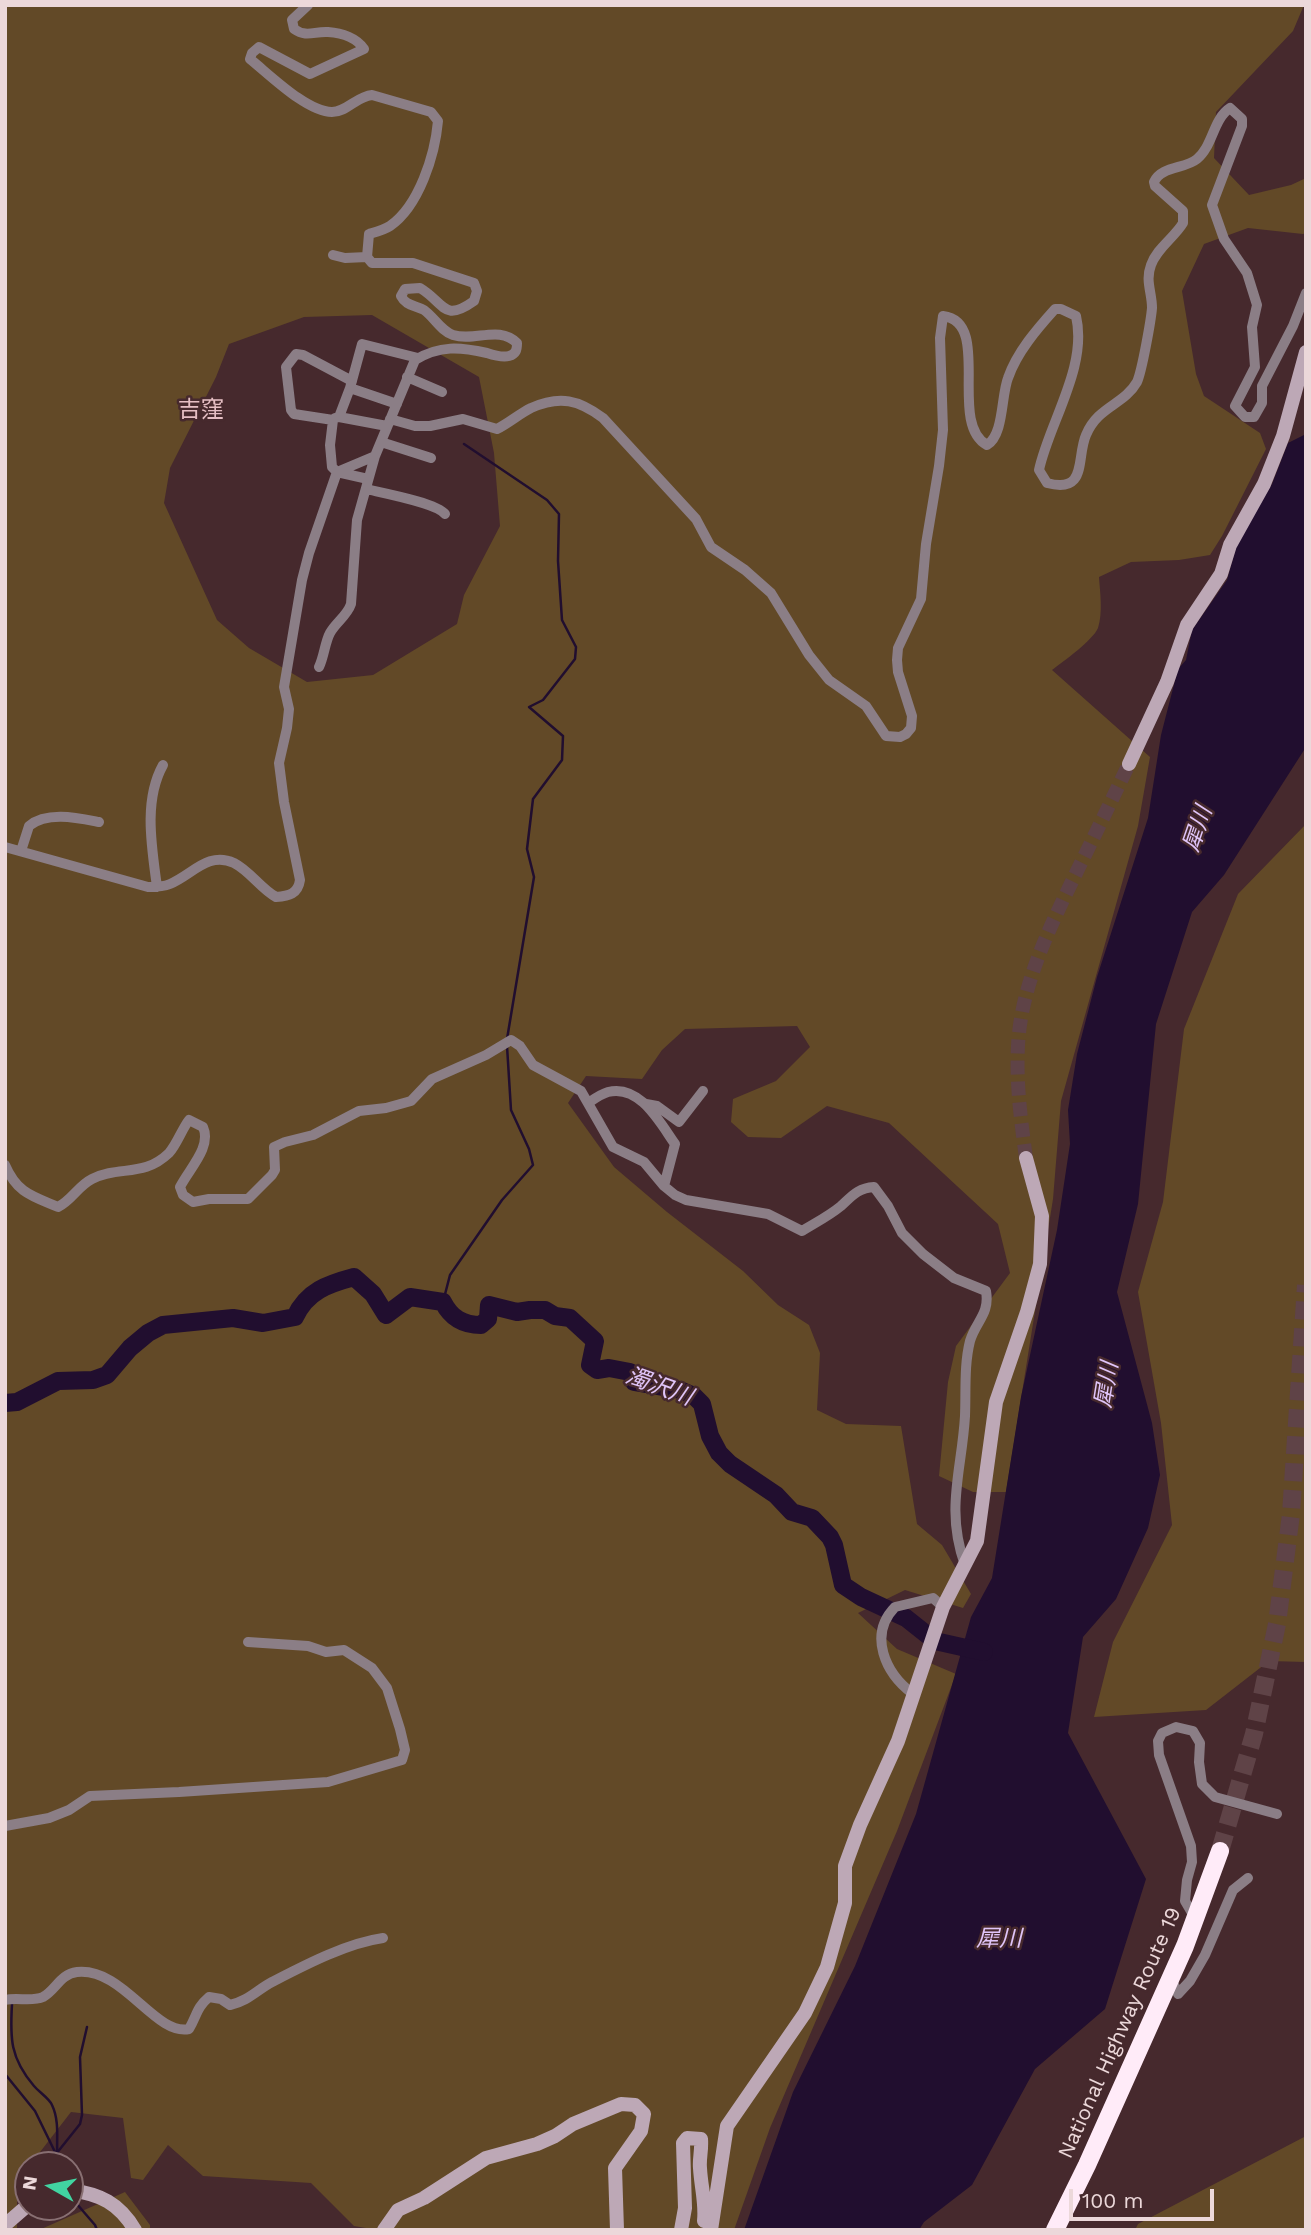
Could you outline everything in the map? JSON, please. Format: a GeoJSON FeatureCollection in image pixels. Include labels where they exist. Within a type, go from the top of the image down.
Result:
{"type":"FeatureCollection","features":[{"type":"Feature","properties":{"kind":"highway","name":"National Highway Route 19"},"geometry":{"type":"LineString","coordinates":[[1055,2230],[1087,2165],[1170,1978],[1220,1851]]}},
{"type":"Feature","properties":{"kind":"street"},"geometry":{"type":"LineString","coordinates":[[308,5],[292,20],[294,29],[307,35],[327,31],[349,37],[359,41],[365,49],[310,74],[259,47],[255,48],[250,59],[308,104],[322,110],[332,113],[340,111],[364,96],[372,95],[431,113],[438,121],[427,173],[420,188],[398,220],[386,229],[369,234],[367,257],[372,263],[414,263],[474,283],[477,291],[474,301],[455,312],[446,311],[420,288],[405,289],[401,296],[405,302],[424,310],[449,333],[462,337],[498,334],[512,338],[517,343],[513,355],[506,357],[469,349],[445,348],[429,351],[418,358],[407,377],[375,456],[357,520],[351,604],[329,634],[319,667]]}},
{"type":"Feature","properties":{"kind":"street"},"geometry":{"type":"LineString","coordinates":[[397,404],[351,385],[303,355],[296,354],[286,367],[291,410],[294,414],[415,426],[430,426],[463,419],[497,429],[530,408],[543,404],[570,401],[589,407],[613,428],[696,519],[711,547],[745,570],[771,593],[829,680],[866,706],[886,736],[900,737],[911,728],[912,716],[898,672],[898,648],[921,599],[926,544],[943,430],[940,338],[943,316],[954,318],[961,326],[968,350],[971,423],[979,438],[987,445],[995,438],[1007,379],[1019,353],[1055,309],[1061,309],[1076,317],[1079,337],[1068,385],[1039,470],[1048,483],[1059,486],[1070,483],[1079,474],[1085,437],[1097,415],[1127,395],[1138,380],[1152,306],[1147,282],[1151,263],[1184,223],[1183,211],[1155,187],[1156,177],[1191,164],[1200,157],[1222,114],[1230,108],[1242,119],[1242,126],[1212,205],[1224,239],[1247,273],[1257,305],[1252,327],[1255,366],[1235,406],[1245,417],[1254,417],[1262,403],[1262,386],[1293,326],[1306,293]]}},
{"type":"Feature","properties":{"kind":"street"},"geometry":{"type":"LineString","coordinates":[[333,255],[345,258],[367,257]]}},
{"type":"Feature","properties":{"kind":"street"},"geometry":{"type":"LineString","coordinates":[[418,358],[362,344],[351,385],[336,419],[332,467],[337,472],[420,504],[441,508],[445,514]]}},
{"type":"Feature","properties":{"kind":"street"},"geometry":{"type":"LineString","coordinates":[[1129,764],[1167,682],[1187,625],[1222,574],[1230,545],[1264,484],[1283,436],[1306,352]]}},
{"type":"Feature","properties":{"kind":"street"},"geometry":{"type":"LineString","coordinates":[[407,377],[442,392]]}},
{"type":"Feature","properties":{"kind":"street"},"geometry":{"type":"LineString","coordinates":[[382,442],[431,458]]}},
{"type":"Feature","properties":{"kind":"street"},"geometry":{"type":"LineString","coordinates":[[5,847],[133,884],[157,887],[172,883],[212,860],[223,859],[236,864],[276,897],[291,895],[299,886],[298,865],[284,802],[279,763],[289,709],[284,687],[302,580],[337,472],[375,456]]}},
{"type":"Feature","properties":{"kind":"street"},"geometry":{"type":"LineString","coordinates":[[157,887],[150,833],[156,778],[163,765]]}},
{"type":"Feature","properties":{"kind":"street"},"geometry":{"type":"LineString","coordinates":[[21,851],[29,826],[39,820],[52,817],[99,822]]}},
{"type":"Feature","properties":{"kind":"street"},"geometry":{"type":"LineString","coordinates":[[5,1165],[22,1191],[58,1207],[91,1179],[152,1166],[169,1152],[189,1119],[204,1126],[206,1138],[200,1154],[180,1187],[183,1195],[193,1202],[209,1199],[248,1199],[275,1170],[274,1147],[313,1135],[359,1111],[386,1108],[411,1101],[432,1079],[486,1055],[508,1041],[520,1046],[533,1065],[581,1091],[613,1147],[644,1162],[675,1195],[768,1214],[802,1231],[840,1207],[853,1194],[874,1187],[902,1233],[923,1254],[954,1278],[986,1291],[987,1308],[971,1338],[965,1367],[965,1418],[955,1483],[957,1534],[965,1564]]}},
{"type":"Feature","properties":{"kind":"street"},"geometry":{"type":"LineString","coordinates":[[588,1103],[607,1092],[627,1093],[646,1104],[657,1106],[679,1122],[703,1091]]}},
{"type":"Feature","properties":{"kind":"street"},"geometry":{"type":"LineString","coordinates":[[646,1104],[675,1143],[664,1186]]}},
{"type":"Feature","properties":{"kind":"street"},"geometry":{"type":"LineString","coordinates":[[711,2230],[727,2126],[805,2013],[827,1967],[845,1903],[845,1866],[860,1825],[898,1741],[943,1607],[977,1541],[996,1402],[1027,1312],[1040,1264],[1042,1216],[1026,1158]]}},
{"type":"Feature","properties":{"kind":"street"},"geometry":{"type":"LineString","coordinates":[[913,1694],[894,1674],[883,1656],[880,1647],[883,1623],[895,1607],[933,1598],[943,1607]]}},
{"type":"Feature","properties":{"kind":"street"},"geometry":{"type":"LineString","coordinates":[[5,1826],[49,1818],[69,1810],[90,1796],[328,1782],[402,1760],[405,1750],[387,1688],[372,1668],[344,1650],[326,1652],[308,1646],[248,1642]]}},
{"type":"Feature","properties":{"kind":"street"},"geometry":{"type":"LineString","coordinates":[[1195,1919],[1185,1901],[1192,1862],[1191,1846],[1159,1755],[1158,1741],[1162,1733],[1170,1728],[1182,1727],[1196,1734],[1200,1743],[1202,1784],[1215,1797],[1277,1814]]}},
{"type":"Feature","properties":{"kind":"street"},"geometry":{"type":"LineString","coordinates":[[1170,1978],[1178,1994],[1190,1981],[1205,1955],[1233,1890],[1248,1878]]}},
{"type":"Feature","properties":{"kind":"street"},"geometry":{"type":"LineString","coordinates":[[5,2000],[40,1999],[54,1984],[70,1974],[94,1974],[126,1990],[166,2025],[180,2031],[189,2029],[198,2007],[209,1997],[221,1999],[230,2005],[243,2002],[270,1983],[361,1941],[383,1938]]}},
{"type":"Feature","properties":{"kind":"street"},"geometry":{"type":"LineString","coordinates":[[384,2230],[398,2210],[424,2198],[486,2158],[527,2148],[555,2136],[573,2124],[621,2104],[635,2105],[644,2114],[641,2131],[615,2168],[617,2230]]}},
{"type":"Feature","properties":{"kind":"street"},"geometry":{"type":"LineString","coordinates":[[681,2230],[685,2208],[683,2143],[687,2138],[695,2138],[701,2139],[702,2155],[699,2165],[705,2195],[703,2230]]}},
{"type":"Feature","properties":{"kind":"street"},"geometry":{"type":"LineString","coordinates":[[84,2192],[116,2205],[125,2213],[135,2230]]}},
{"type":"Feature","properties":{"kind":"shaded area"},"geometry":{"type":"Polygon","coordinates":[[[5,5],[1304,5],[1293,31],[1216,112],[1214,158],[1249,195],[1291,185],[1306,178],[1306,233],[1248,228],[1204,244],[1182,291],[1196,374],[1204,396],[1260,433],[1266,449],[1210,555],[1179,560],[1131,562],[1099,577],[1101,609],[1098,628],[1084,644],[1052,670],[1150,757],[1138,826],[1061,1101],[1053,1199],[1006,1492],[973,1492],[939,1476],[948,1382],[956,1346],[1010,1273],[998,1224],[889,1123],[827,1106],[781,1138],[748,1137],[731,1122],[733,1099],[776,1081],[810,1047],[797,1026],[685,1029],[662,1050],[642,1079],[586,1076],[568,1103],[614,1167],[743,1271],[778,1305],[809,1325],[820,1353],[817,1410],[846,1424],[901,1426],[917,1524],[942,1545],[971,1594],[963,1608],[905,1590],[858,1613],[897,1649],[956,1674],[897,1831],[770,2128],[734,2230],[378,2230],[354,2226],[311,2183],[203,2176],[168,2145],[143,2180],[131,2178],[123,2118],[71,2112],[41,2151],[14,2151],[14,2221],[17,2221],[17,2230],[5,2230],[5,5]],[[372,315],[304,317],[229,344],[216,377],[170,468],[164,503],[217,620],[249,648],[307,682],[373,675],[457,624],[464,595],[500,526],[494,453],[479,377],[372,315]]]}},
{"type":"Feature","properties":{"kind":"shaded area"},"geometry":{"type":"Polygon","coordinates":[[[1306,824],[1306,1662],[1269,1661],[1206,1710],[1094,1717],[1113,1642],[1172,1525],[1161,1423],[1138,1292],[1163,1202],[1184,1029],[1238,894],[1306,824]]]}},
{"type":"Feature","properties":{"kind":"shaded area"},"geometry":{"type":"Polygon","coordinates":[[[1306,2136],[1306,2230],[1135,2230],[1138,2224],[1306,2136]]]}},
{"type":"Feature","properties":{"kind":"shaded area"},"geometry":{"type":"Polygon","coordinates":[[[125,2192],[150,2225],[150,2230],[39,2230],[59,2221],[84,2221],[84,2210],[125,2192]]]}},
{"type":"Feature","properties":{"kind":"water","name":"犀川"},"geometry":{"type":"Polygon","coordinates":[[[1306,434],[1306,747],[1224,875],[1192,912],[1156,1024],[1138,1204],[1117,1292],[1152,1423],[1160,1475],[1148,1528],[1116,1599],[1083,1637],[1068,1733],[1146,1879],[1105,2009],[1035,2069],[972,2185],[924,2222],[919,2230],[744,2230],[793,2092],[855,1966],[916,1814],[971,1617],[992,1578],[1021,1397],[1057,1230],[1070,1144],[1068,1110],[1077,1054],[1097,977],[1148,818],[1161,735],[1178,669],[1186,660],[1192,630],[1227,580],[1237,544],[1272,484],[1288,443],[1306,434]]]}},
{"type":"Feature","properties":{"kind":"waterway"},"geometry":{"type":"LineString","coordinates":[[464,444],[547,500],[559,514],[558,561],[562,620],[576,647],[575,659],[543,700],[529,707],[563,736],[562,760],[533,799],[527,849],[534,877],[507,1039]]}},
{"type":"Feature","properties":{"kind":"waterway"},"geometry":{"type":"LineString","coordinates":[[443,1302],[450,1275],[502,1200],[533,1165],[529,1149],[511,1110],[507,1046]]}},
{"type":"Feature","properties":{"kind":"waterway","name":"濁沢川"},"geometry":{"type":"LineString","coordinates":[[5,1403],[17,1402],[58,1381],[93,1380],[107,1375],[130,1348],[163,1325],[233,1318],[263,1323],[295,1317],[306,1301],[319,1290],[354,1277],[373,1294],[386,1315],[410,1297],[443,1302],[454,1316],[475,1325],[481,1325],[488,1319],[489,1305],[517,1312],[545,1310],[555,1316],[570,1318],[595,1341],[590,1365],[597,1370],[609,1368],[630,1372],[634,1382],[680,1390],[694,1396],[702,1404],[710,1436],[719,1453],[730,1464],[776,1495],[792,1512],[812,1518],[830,1537],[843,1585],[861,1597],[906,1618],[935,1641],[984,1652]]}},
{"type":"Feature","properties":{"kind":"waterway"},"geometry":{"type":"LineString","coordinates":[[12,2004],[11,2027],[16,2057],[26,2076],[52,2105],[57,2127],[57,2151]]}},
{"type":"Feature","properties":{"kind":"waterway"},"geometry":{"type":"LineString","coordinates":[[5,2074],[35,2111],[56,2154],[80,2124],[80,2057],[87,2027]]}},
{"type":"Feature","properties":{"kind":"waterway"},"geometry":{"type":"LineString","coordinates":[[84,2212],[97,2230]]}},
{"type":"Feature","properties":{"kind":"tunnel"},"geometry":{"type":"LineString","coordinates":[[1026,1158],[1019,1102],[1018,1060],[1020,1022],[1025,999],[1049,930],[1129,764]]}},
{"type":"Feature","properties":{"kind":"tunnel"},"geometry":{"type":"LineString","coordinates":[[1220,1851],[1254,1734],[1277,1624],[1291,1514],[1306,1285]]}},
{"type":"Feature","properties":{"kind":"district","name":"吉窪"},"geometry":{"type":"Point","coordinates":[201,410]}}]}
